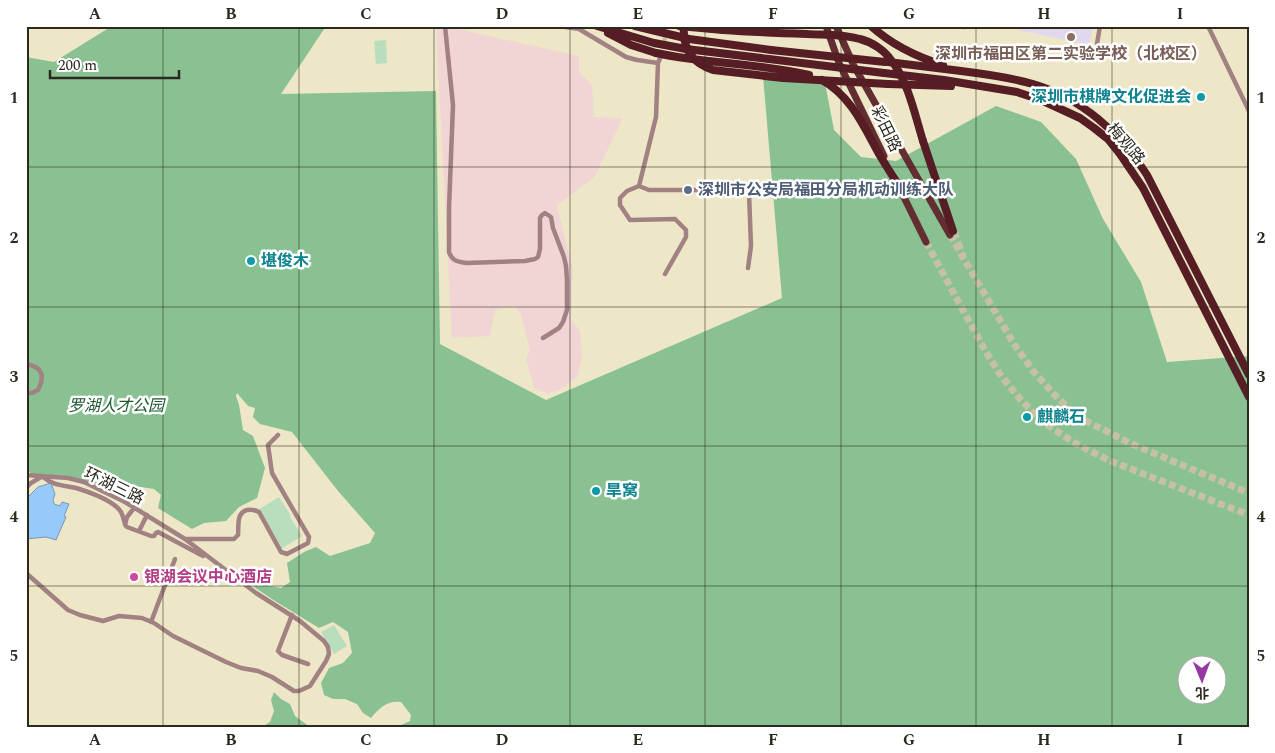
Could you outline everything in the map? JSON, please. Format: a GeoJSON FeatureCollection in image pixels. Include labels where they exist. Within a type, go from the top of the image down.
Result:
{"type":"FeatureCollection","features":[{"type":"Feature","properties":{"kind":"highway"},"geometry":{"type":"LineString","coordinates":[[596,26],[631,45],[659,54],[809,75],[829,84],[846,101],[866,130],[898,184]]}},
{"type":"Feature","properties":{"kind":"highway","name":"梅观路"},"geometry":{"type":"LineString","coordinates":[[596,26],[654,43],[686,49],[884,73],[1017,92],[1041,100],[1080,118],[1108,139],[1143,188],[1249,397]]}},
{"type":"Feature","properties":{"kind":"highway","name":"梅观路"},"geometry":{"type":"LineString","coordinates":[[635,26],[689,39],[1005,77],[1033,84],[1069,99],[1086,109],[1116,134],[1138,160],[1249,375]]}},
{"type":"Feature","properties":{"kind":"highway"},"geometry":{"type":"LineString","coordinates":[[680,26],[841,36],[862,40],[880,48],[890,58],[900,73],[952,233]]}},
{"type":"Feature","properties":{"kind":"highway"},"geometry":{"type":"LineString","coordinates":[[684,26],[684,38],[688,51],[699,64],[713,70],[764,76],[991,88]]}},
{"type":"Feature","properties":{"kind":"highway"},"geometry":{"type":"LineString","coordinates":[[871,26],[896,45],[921,58],[972,72]]}},
{"type":"Feature","properties":{"kind":"main road","name":"彩田路"},"geometry":{"type":"LineString","coordinates":[[826,26],[843,72],[926,242]]}},
{"type":"Feature","properties":{"kind":"main road","name":"彩田路"},"geometry":{"type":"LineString","coordinates":[[836,26],[854,66],[952,233]]}},
{"type":"Feature","properties":{"kind":"street"},"geometry":{"type":"LineString","coordinates":[[445,26],[452,105],[449,252],[454,260],[467,263],[535,259],[538,257],[540,249],[540,218],[544,213],[551,217],[566,266],[567,310],[559,328],[543,338]]}},
{"type":"Feature","properties":{"kind":"street"},"geometry":{"type":"LineString","coordinates":[[559,26],[579,28],[626,57],[658,63]]}},
{"type":"Feature","properties":{"kind":"street"},"geometry":{"type":"LineString","coordinates":[[958,26],[964,27]]}},
{"type":"Feature","properties":{"kind":"street"},"geometry":{"type":"LineString","coordinates":[[1096,44],[1100,26]]}},
{"type":"Feature","properties":{"kind":"street"},"geometry":{"type":"LineString","coordinates":[[1208,26],[1249,111]]}},
{"type":"Feature","properties":{"kind":"street"},"geometry":{"type":"LineString","coordinates":[[639,186],[656,118],[659,54]]}},
{"type":"Feature","properties":{"kind":"street"},"geometry":{"type":"LineString","coordinates":[[1242,96],[1249,92]]}},
{"type":"Feature","properties":{"kind":"street"},"geometry":{"type":"LineString","coordinates":[[665,274],[686,237],[686,230],[676,219],[630,220],[620,205],[620,198],[627,191],[639,186],[649,190],[745,190],[749,193],[751,246],[748,268]]}},
{"type":"Feature","properties":{"kind":"street"},"geometry":{"type":"LineString","coordinates":[[26,364],[40,371],[43,378],[38,390],[26,393]]}},
{"type":"Feature","properties":{"kind":"street"},"geometry":{"type":"LineString","coordinates":[[185,539],[234,538],[238,535],[239,516],[251,509],[259,512],[281,552],[287,554],[308,543],[308,537],[272,472],[268,445],[278,435]]}},
{"type":"Feature","properties":{"kind":"street"},"geometry":{"type":"LineString","coordinates":[[26,476],[28,481],[26,487]]}},
{"type":"Feature","properties":{"kind":"street","name":"环湖三路"},"geometry":{"type":"LineString","coordinates":[[26,476],[68,478],[84,482],[114,496],[146,515],[185,539],[213,561]]}},
{"type":"Feature","properties":{"kind":"street"},"geometry":{"type":"LineString","coordinates":[[26,487],[42,476],[59,486],[79,489],[106,500],[119,510],[127,527],[152,536],[158,532],[213,561],[256,593],[292,614],[324,641],[328,647],[329,654],[310,686],[294,691],[272,677],[258,671],[241,668],[226,662],[173,636],[142,618],[119,616],[103,621],[69,611],[26,573]]}},
{"type":"Feature","properties":{"kind":"street"},"geometry":{"type":"LineString","coordinates":[[125,524],[134,508]]}},
{"type":"Feature","properties":{"kind":"street"},"geometry":{"type":"LineString","coordinates":[[139,531],[146,515]]}},
{"type":"Feature","properties":{"kind":"street"},"geometry":{"type":"LineString","coordinates":[[151,622],[175,559]]}},
{"type":"Feature","properties":{"kind":"street"},"geometry":{"type":"LineString","coordinates":[[292,614],[278,651],[282,655],[308,664]]}},
{"type":"Feature","properties":{"kind":"shaded area"},"geometry":{"type":"Polygon","coordinates":[[[436,26],[444,26],[579,56],[579,72],[592,85],[594,117],[623,118],[594,178],[557,205],[573,270],[571,319],[580,331],[582,356],[578,376],[563,388],[548,394],[534,388],[526,358],[530,350],[520,312],[514,306],[495,310],[490,336],[452,338],[436,26]]]}},
{"type":"Feature","properties":{"kind":"shaded area","name":"深圳市福田区第二实验学校（北校区）"},"geometry":{"type":"Polygon","coordinates":[[[1020,26],[1093,26],[1089,45],[1019,30],[1020,26]]]}},
{"type":"Feature","properties":{"kind":"green space","name":"罗湖人才公园"},"geometry":{"type":"Polygon","coordinates":[[[112,26],[326,26],[281,94],[436,91],[440,344],[546,400],[782,298],[763,76],[825,83],[834,130],[861,157],[896,161],[996,106],[1041,122],[1076,159],[1103,219],[1141,282],[1167,362],[1249,356],[1249,727],[397,727],[410,721],[411,715],[401,702],[392,702],[384,706],[371,718],[363,713],[357,704],[345,699],[333,699],[324,695],[321,683],[329,668],[343,663],[352,653],[348,632],[333,622],[319,628],[245,581],[247,573],[271,586],[281,588],[290,582],[287,563],[304,552],[316,547],[330,556],[370,543],[375,533],[338,491],[292,432],[260,424],[253,417],[255,408],[248,406],[237,393],[243,430],[253,436],[265,468],[257,498],[239,507],[226,521],[204,523],[192,529],[158,508],[161,495],[154,489],[141,487],[121,493],[85,481],[31,474],[26,467],[26,57],[54,62],[112,26]]]}},
{"type":"Feature","properties":{"kind":"green space"},"geometry":{"type":"Polygon","coordinates":[[[386,40],[387,63],[376,64],[374,41],[386,40]]]}},
{"type":"Feature","properties":{"kind":"green space"},"geometry":{"type":"Polygon","coordinates":[[[279,497],[302,536],[281,549],[258,510],[279,497]]]}},
{"type":"Feature","properties":{"kind":"green space"},"geometry":{"type":"Polygon","coordinates":[[[334,625],[347,646],[334,654],[321,632],[334,625]]]}},
{"type":"Feature","properties":{"kind":"green space"},"geometry":{"type":"Polygon","coordinates":[[[274,692],[290,704],[295,716],[310,727],[262,727],[270,722],[274,711],[271,700],[274,692]]]}},
{"type":"Feature","properties":{"kind":"water"},"geometry":{"type":"Polygon","coordinates":[[[51,483],[55,494],[54,504],[60,506],[62,502],[69,504],[64,516],[66,517],[56,540],[46,537],[26,539],[26,499],[38,487],[51,483]]]}},
{"type":"Feature","properties":{"kind":"tunnel"},"geometry":{"type":"LineString","coordinates":[[661,54],[668,26]]}},
{"type":"Feature","properties":{"kind":"tunnel"},"geometry":{"type":"LineString","coordinates":[[953,231],[963,257]]}},
{"type":"Feature","properties":{"kind":"tunnel"},"geometry":{"type":"LineString","coordinates":[[950,235],[1014,344],[1034,372],[1068,408],[1088,422],[1132,444],[1249,493]]}},
{"type":"Feature","properties":{"kind":"tunnel"},"geometry":{"type":"LineString","coordinates":[[926,242],[999,373],[1020,399],[1043,422],[1073,442],[1108,460],[1249,515]]}},
{"type":"Feature","properties":{"kind":"place","name":"深圳市福田区第二实验学校（北校区）"},"geometry":{"type":"Point","coordinates":[1071,37]}},
{"type":"Feature","properties":{"kind":"place","name":"深圳市棋牌文化促进会"},"geometry":{"type":"Point","coordinates":[1201,97]}},
{"type":"Feature","properties":{"kind":"place","name":"深圳市公安局福田分局机动训练大队"},"geometry":{"type":"Point","coordinates":[688,190]}},
{"type":"Feature","properties":{"kind":"place","name":"堪俊木"},"geometry":{"type":"Point","coordinates":[251,261]}},
{"type":"Feature","properties":{"kind":"place","name":"麒麟石"},"geometry":{"type":"Point","coordinates":[1027,417]}},
{"type":"Feature","properties":{"kind":"place","name":"旱窝"},"geometry":{"type":"Point","coordinates":[596,491]}},
{"type":"Feature","properties":{"kind":"place","name":"银湖会议中心酒店"},"geometry":{"type":"Point","coordinates":[134,577]}}]}
